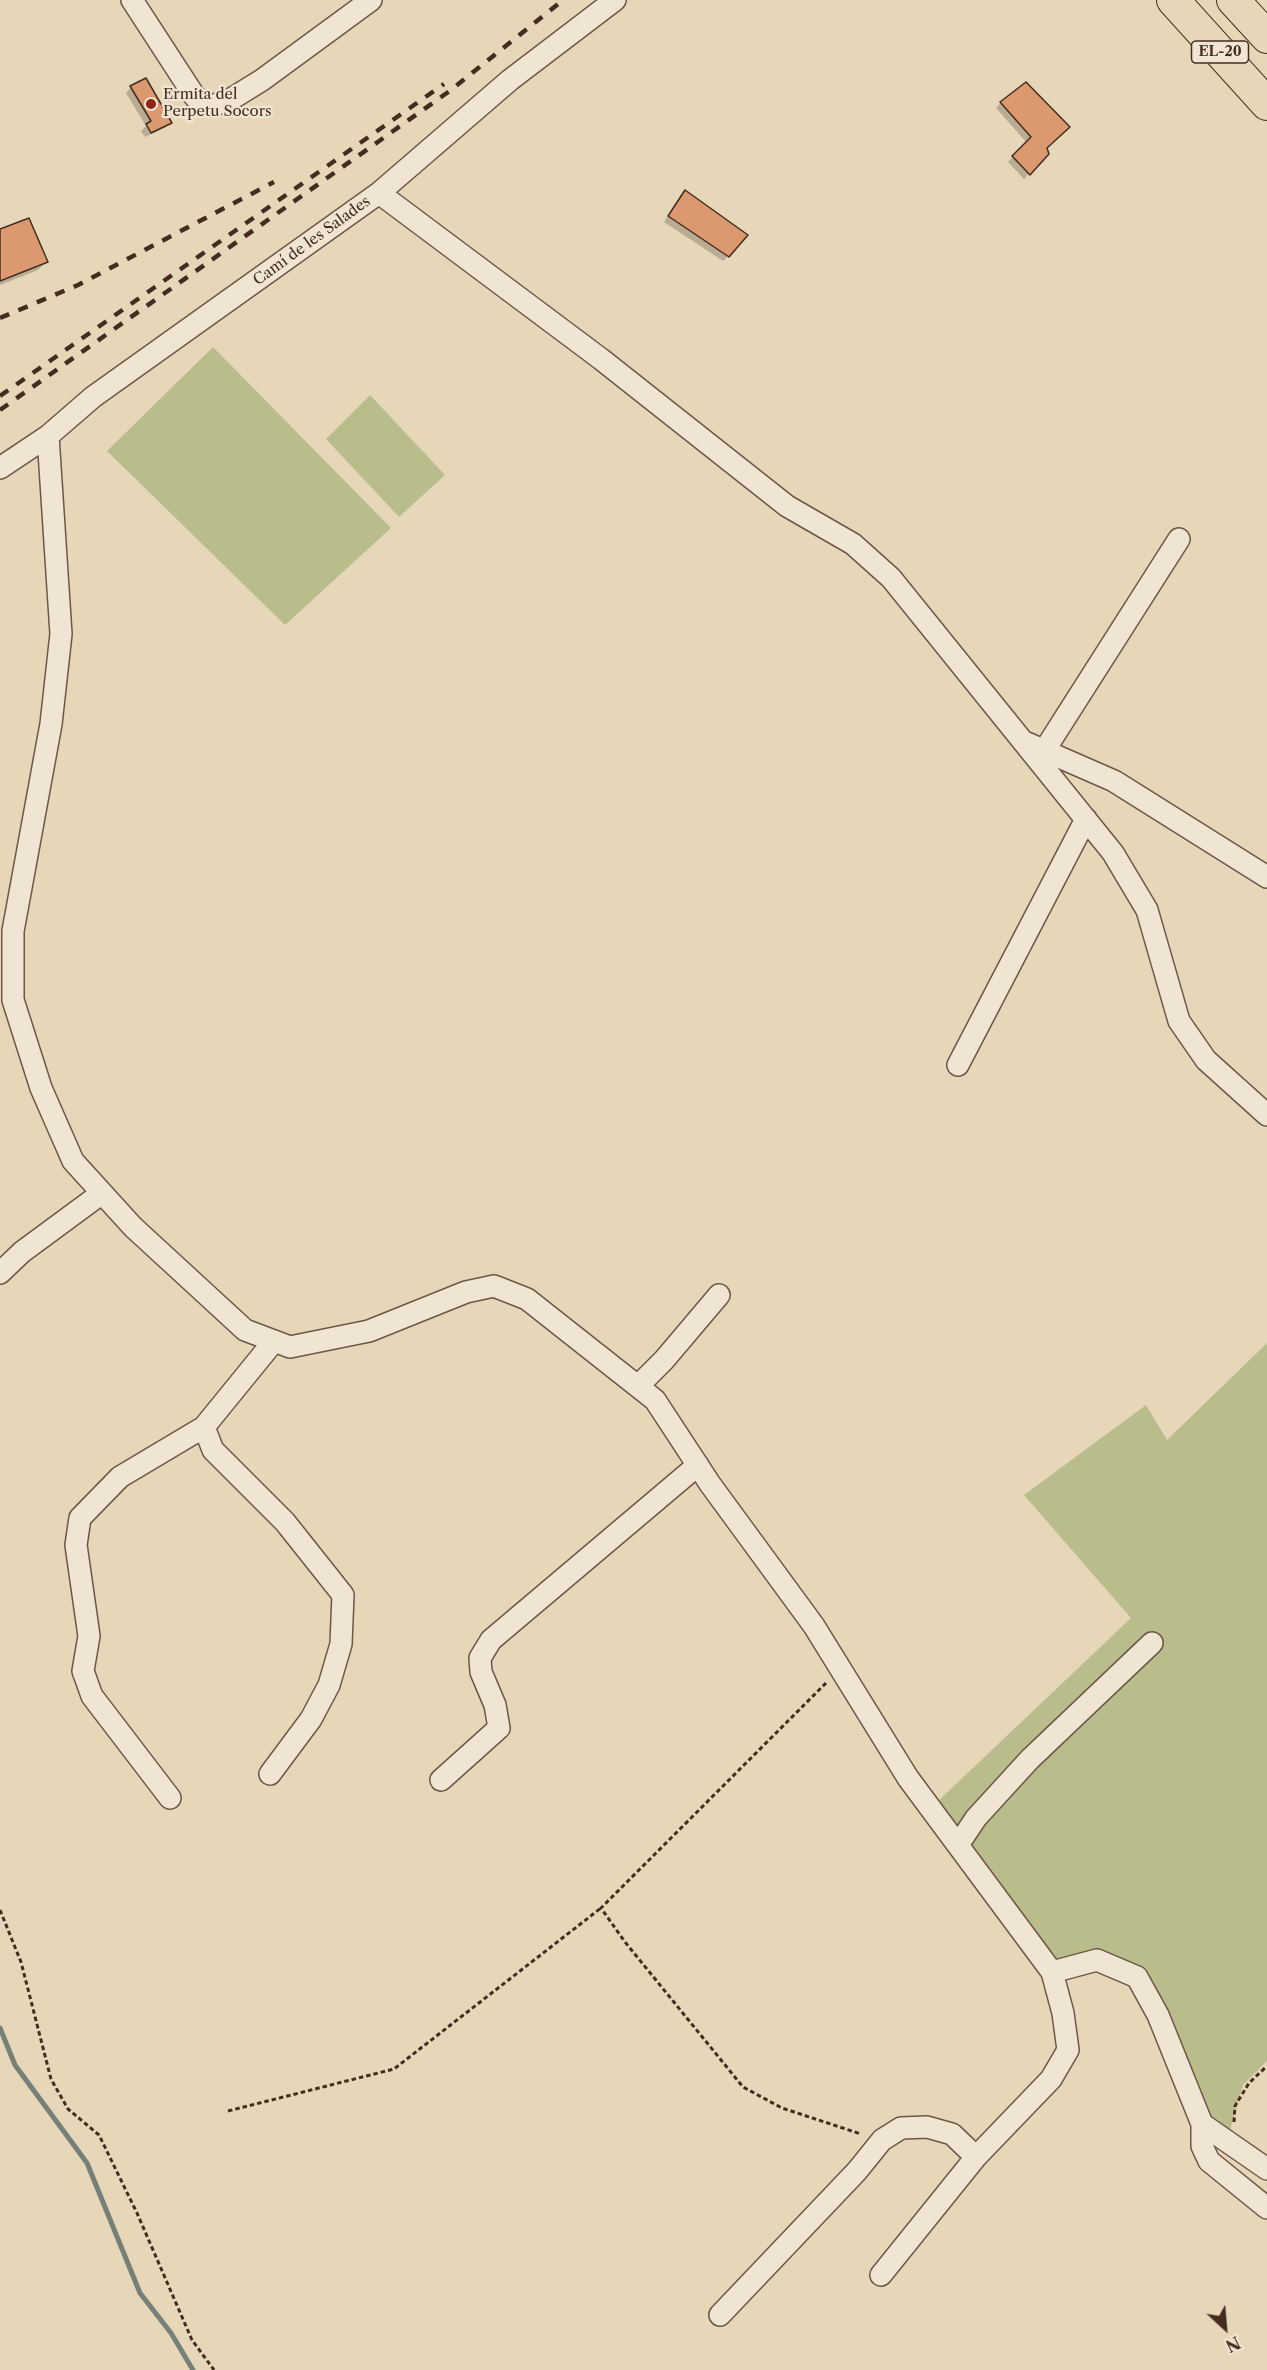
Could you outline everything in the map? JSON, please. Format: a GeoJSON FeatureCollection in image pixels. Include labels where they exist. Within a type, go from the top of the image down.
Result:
{"type":"FeatureCollection","features":[{"type":"Feature","properties":{"kind":"highway","name":"EL-20"},"geometry":{"type":"LineString","coordinates":[[1173,0],[1267,104]]}},
{"type":"Feature","properties":{"kind":"highway","name":"EL-20"},"geometry":{"type":"LineString","coordinates":[[1233,0],[1267,37]]}},
{"type":"Feature","properties":{"kind":"street"},"geometry":{"type":"LineString","coordinates":[[132,0],[195,97],[210,105],[228,101],[262,80],[371,0]]}},
{"type":"Feature","properties":{"kind":"street","name":"Camí de les Salades"},"geometry":{"type":"LineString","coordinates":[[0,468],[48,436],[93,397],[379,193],[510,80],[615,0]]}},
{"type":"Feature","properties":{"kind":"street"},"geometry":{"type":"LineString","coordinates":[[379,193],[601,359],[786,506],[853,544],[891,578],[1113,853],[1147,909],[1179,1021],[1206,1060],[1267,1115]]}},
{"type":"Feature","properties":{"kind":"street"},"geometry":{"type":"LineString","coordinates":[[48,436],[61,634],[51,724],[13,931],[13,1000],[41,1088],[74,1161],[133,1227],[245,1330],[290,1347],[369,1331],[466,1292],[494,1286],[527,1299],[655,1400],[698,1465],[814,1626],[908,1778],[1052,1972],[1063,2013],[1068,2050],[1051,2079],[975,2157],[881,2275]]}},
{"type":"Feature","properties":{"kind":"street"},"geometry":{"type":"LineString","coordinates":[[1044,751],[1179,539]]}},
{"type":"Feature","properties":{"kind":"street"},"geometry":{"type":"LineString","coordinates":[[1024,742],[1114,781],[1267,877]]}},
{"type":"Feature","properties":{"kind":"street"},"geometry":{"type":"LineString","coordinates":[[958,1065],[1086,819]]}},
{"type":"Feature","properties":{"kind":"street"},"geometry":{"type":"LineString","coordinates":[[0,1273],[22,1252],[102,1193]]}},
{"type":"Feature","properties":{"kind":"street"},"geometry":{"type":"LineString","coordinates":[[638,1386],[664,1360],[719,1295]]}},
{"type":"Feature","properties":{"kind":"street"},"geometry":{"type":"LineString","coordinates":[[170,1798],[92,1696],[83,1671],[89,1636],[76,1545],[80,1518],[120,1477],[204,1427],[274,1341]]}},
{"type":"Feature","properties":{"kind":"street"},"geometry":{"type":"LineString","coordinates":[[204,1427],[213,1450],[285,1522],[343,1594],[341,1644],[328,1685],[311,1719],[270,1774]]}},
{"type":"Feature","properties":{"kind":"street"},"geometry":{"type":"LineString","coordinates":[[441,1780],[499,1728],[495,1705],[481,1672],[480,1658],[491,1640],[698,1465]]}},
{"type":"Feature","properties":{"kind":"street"},"geometry":{"type":"LineString","coordinates":[[958,1845],[976,1818],[1030,1759],[1152,1643]]}},
{"type":"Feature","properties":{"kind":"street"},"geometry":{"type":"LineString","coordinates":[[1052,1972],[1097,1960],[1137,1977],[1158,2015],[1202,2124],[1202,2146],[1209,2161],[1267,2208]]}},
{"type":"Feature","properties":{"kind":"street"},"geometry":{"type":"LineString","coordinates":[[1202,2124],[1267,2169]]}},
{"type":"Feature","properties":{"kind":"street"},"geometry":{"type":"LineString","coordinates":[[720,2315],[857,2171],[882,2140],[901,2128],[927,2127],[952,2134],[975,2157]]}},
{"type":"Feature","properties":{"kind":"path"},"geometry":{"type":"LineString","coordinates":[[228,2111],[394,2069],[601,1908],[840,1669]]}},
{"type":"Feature","properties":{"kind":"path"},"geometry":{"type":"LineString","coordinates":[[601,1908],[632,1951],[743,2087],[782,2108],[882,2140]]}},
{"type":"Feature","properties":{"kind":"path"},"geometry":{"type":"LineString","coordinates":[[0,1910],[21,1962],[51,2079],[68,2109],[99,2136],[137,2213],[192,2340],[214,2370]]}},
{"type":"Feature","properties":{"kind":"path"},"geometry":{"type":"LineString","coordinates":[[1234,2146],[1235,2106],[1249,2083],[1267,2066]]}},
{"type":"Feature","properties":{"kind":"green space"},"geometry":{"type":"Polygon","coordinates":[[[213,347],[391,528],[285,625],[107,451],[213,347]]]}},
{"type":"Feature","properties":{"kind":"green space"},"geometry":{"type":"Polygon","coordinates":[[[370,395],[445,475],[399,517],[326,439],[370,395]]]}},
{"type":"Feature","properties":{"kind":"green space"},"geometry":{"type":"Polygon","coordinates":[[[1267,1343],[1267,2061],[1243,2085],[1229,2134],[1204,2117],[1165,2014],[1100,1954],[1047,1965],[937,1802],[1131,1618],[1024,1495],[1146,1405],[1167,1440],[1267,1343]]]}},
{"type":"Feature","properties":{"kind":"building","name":"Ermita del Perpetu Socors"},"geometry":{"type":"Polygon","coordinates":[[[146,78],[172,123],[151,133],[146,124],[151,121],[130,86],[146,78]]]}},
{"type":"Feature","properties":{"kind":"building"},"geometry":{"type":"Polygon","coordinates":[[[1026,82],[1070,127],[1047,148],[1049,154],[1030,175],[1012,156],[1031,137],[1000,102],[1026,82]]]}},
{"type":"Feature","properties":{"kind":"building"},"geometry":{"type":"Polygon","coordinates":[[[685,190],[748,235],[729,257],[668,216],[685,190]]]}},
{"type":"Feature","properties":{"kind":"building"},"geometry":{"type":"Polygon","coordinates":[[[29,218],[48,262],[0,281],[0,229],[29,218]]]}},
{"type":"Feature","properties":{"kind":"waterway"},"geometry":{"type":"LineString","coordinates":[[0,2028],[15,2065],[87,2163],[140,2293],[171,2333],[193,2370]]}},
{"type":"Feature","properties":{"kind":"railway"},"geometry":{"type":"LineString","coordinates":[[0,410],[451,90],[563,0]]}},
{"type":"Feature","properties":{"kind":"railway"},"geometry":{"type":"LineString","coordinates":[[0,396],[444,84]]}},
{"type":"Feature","properties":{"kind":"railway"},"geometry":{"type":"LineString","coordinates":[[0,318],[78,285],[274,182]]}},
{"type":"Feature","properties":{"kind":"place","name":"Ermita del Perpetu Socors"},"geometry":{"type":"Point","coordinates":[151,104]}}]}
